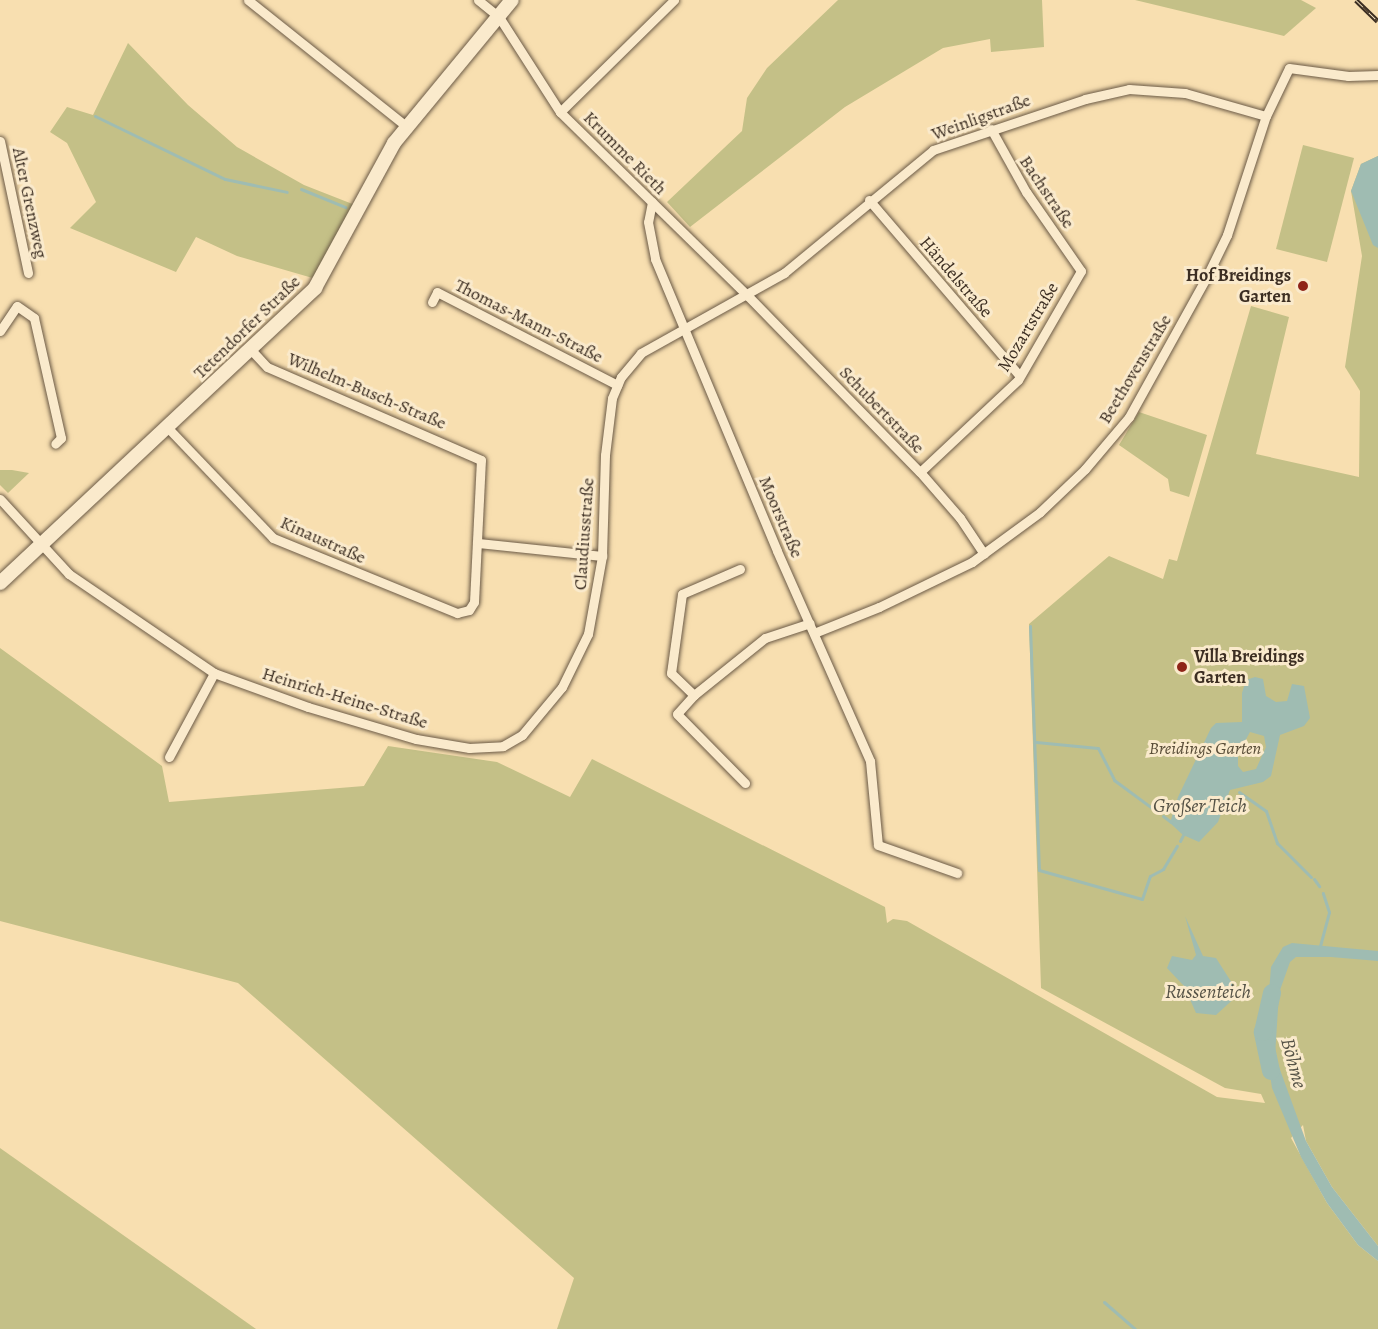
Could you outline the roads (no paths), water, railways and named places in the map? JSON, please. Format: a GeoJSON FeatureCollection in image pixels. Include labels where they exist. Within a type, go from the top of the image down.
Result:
{"type":"FeatureCollection","features":[{"type":"Feature","properties":{"kind":"street"},"geometry":{"type":"LineString","coordinates":[[248,0],[406,126]]}},
{"type":"Feature","properties":{"kind":"street"},"geometry":{"type":"LineString","coordinates":[[478,0],[500,17]]}},
{"type":"Feature","properties":{"kind":"street","name":"Tetendorfer Straße"},"geometry":{"type":"LineString","coordinates":[[0,583],[251,350],[324,275],[377,171],[406,126],[512,0]]}},
{"type":"Feature","properties":{"kind":"street"},"geometry":{"type":"LineString","coordinates":[[560,112],[674,0]]}},
{"type":"Feature","properties":{"kind":"street","name":"Krumme Rieth"},"geometry":{"type":"LineString","coordinates":[[500,17],[560,112],[748,296]]}},
{"type":"Feature","properties":{"kind":"street","name":"Beethovenstraße"},"geometry":{"type":"LineString","coordinates":[[814,633],[879,607],[984,554],[1040,512],[1085,470],[1129,417],[1227,235],[1266,116],[1289,68],[1348,76],[1378,75]]}},
{"type":"Feature","properties":{"kind":"street","name":"Weinligstraße"},"geometry":{"type":"LineString","coordinates":[[684,326],[748,296],[784,273],[868,200],[933,150],[991,129],[1129,89],[1185,93],[1266,116]]}},
{"type":"Feature","properties":{"kind":"street","name":"Bachstraße"},"geometry":{"type":"LineString","coordinates":[[991,129],[1026,192],[1081,271]]}},
{"type":"Feature","properties":{"kind":"street","name":"Alter Grenzweg"},"geometry":{"type":"LineString","coordinates":[[0,141],[28,273]]}},
{"type":"Feature","properties":{"kind":"street","name":"Händelstraße"},"geometry":{"type":"LineString","coordinates":[[868,200],[1019,375]]}},
{"type":"Feature","properties":{"kind":"street","name":"Moorstraße"},"geometry":{"type":"LineString","coordinates":[[652,202],[648,222],[653,253],[870,761],[878,845],[957,873]]}},
{"type":"Feature","properties":{"kind":"street","name":"Mozartstraße"},"geometry":{"type":"LineString","coordinates":[[920,472],[1019,375],[1081,271]]}},
{"type":"Feature","properties":{"kind":"street","name":"Thomas-Mann-Straße"},"geometry":{"type":"LineString","coordinates":[[432,302],[437,292],[617,385]]}},
{"type":"Feature","properties":{"kind":"street","name":"Schubertstraße"},"geometry":{"type":"LineString","coordinates":[[748,296],[920,472],[960,518],[984,554]]}},
{"type":"Feature","properties":{"kind":"street"},"geometry":{"type":"LineString","coordinates":[[0,331],[17,306],[34,318],[61,438],[55,444]]}},
{"type":"Feature","properties":{"kind":"street","name":"Claudiusstraße"},"geometry":{"type":"LineString","coordinates":[[469,748],[493,748],[513,742],[532,725],[562,687],[588,634],[602,556],[608,421],[617,385],[641,353],[684,326]]}},
{"type":"Feature","properties":{"kind":"street","name":"Wilhelm-Busch-Straße"},"geometry":{"type":"LineString","coordinates":[[251,350],[267,367],[476,455],[483,468],[478,543]]}},
{"type":"Feature","properties":{"kind":"street","name":"Kinaustraße"},"geometry":{"type":"LineString","coordinates":[[167,427],[273,538],[457,613],[469,610],[474,602],[478,543]]}},
{"type":"Feature","properties":{"kind":"street","name":"Heinrich-Heine-Straße"},"geometry":{"type":"LineString","coordinates":[[0,500],[69,573],[214,673],[308,707],[406,736],[469,748]]}},
{"type":"Feature","properties":{"kind":"street"},"geometry":{"type":"LineString","coordinates":[[478,543],[602,556]]}},
{"type":"Feature","properties":{"kind":"street"},"geometry":{"type":"LineString","coordinates":[[694,695],[671,673],[682,594],[740,569]]}},
{"type":"Feature","properties":{"kind":"street"},"geometry":{"type":"LineString","coordinates":[[745,783],[677,714],[694,695],[765,639],[810,623]]}},
{"type":"Feature","properties":{"kind":"street"},"geometry":{"type":"LineString","coordinates":[[169,756],[214,673]]}},
{"type":"Feature","properties":{"kind":"water"},"geometry":{"type":"Polygon","coordinates":[[[1378,156],[1378,248],[1373,245],[1351,191],[1361,164],[1378,156]]]}},
{"type":"Feature","properties":{"kind":"water","name":"Großer Teich"},"geometry":{"type":"Polygon","coordinates":[[[1255,677],[1263,679],[1266,696],[1276,702],[1287,701],[1292,684],[1304,686],[1310,718],[1304,726],[1280,735],[1271,776],[1263,782],[1230,790],[1218,822],[1199,842],[1183,835],[1170,823],[1178,797],[1211,728],[1216,723],[1242,722],[1242,693],[1246,680],[1255,677]],[[1250,732],[1238,754],[1238,766],[1243,772],[1256,769],[1266,747],[1264,736],[1250,732]]]}},
{"type":"Feature","properties":{"kind":"water","name":"Russenteich"},"geometry":{"type":"Polygon","coordinates":[[[1185,916],[1203,956],[1216,958],[1239,994],[1216,1015],[1196,1013],[1184,986],[1167,968],[1172,956],[1192,960],[1196,955],[1185,916]]]}},
{"type":"Feature","properties":{"kind":"water"},"geometry":{"type":"Polygon","coordinates":[[[1292,943],[1378,951],[1378,961],[1296,957],[1290,962],[1279,993],[1275,1056],[1306,1141],[1332,1187],[1378,1246],[1378,1261],[1358,1245],[1327,1203],[1301,1157],[1272,1088],[1265,1041],[1271,967],[1283,947],[1292,943]]]}},
{"type":"Feature","properties":{"kind":"waterway"},"geometry":{"type":"LineString","coordinates":[[95,116],[225,179],[287,192]]}},
{"type":"Feature","properties":{"kind":"waterway"},"geometry":{"type":"LineString","coordinates":[[301,189],[345,207]]}},
{"type":"Feature","properties":{"kind":"waterway"},"geometry":{"type":"LineString","coordinates":[[1030,626],[1039,870],[1142,899],[1150,876],[1163,869],[1177,846]]}},
{"type":"Feature","properties":{"kind":"waterway"},"geometry":{"type":"LineString","coordinates":[[1036,742],[1098,748],[1114,780],[1156,811]]}},
{"type":"Feature","properties":{"kind":"waterway"},"geometry":{"type":"LineString","coordinates":[[1239,792],[1266,811],[1277,843],[1311,877]]}},
{"type":"Feature","properties":{"kind":"waterway"},"geometry":{"type":"LineString","coordinates":[[1163,816],[1171,822]]}},
{"type":"Feature","properties":{"kind":"waterway"},"geometry":{"type":"LineString","coordinates":[[1180,841],[1183,835]]}},
{"type":"Feature","properties":{"kind":"waterway"},"geometry":{"type":"LineString","coordinates":[[1314,879],[1319,886]]}},
{"type":"Feature","properties":{"kind":"waterway"},"geometry":{"type":"LineString","coordinates":[[1320,946],[1329,912],[1323,893]]}},
{"type":"Feature","properties":{"kind":"waterway","name":"Böhme"},"geometry":{"type":"LineString","coordinates":[[1271,1071],[1263,1032],[1272,993]]}},
{"type":"Feature","properties":{"kind":"waterway"},"geometry":{"type":"LineString","coordinates":[[1104,1302],[1135,1329]]}},
{"type":"Feature","properties":{"kind":"railway"},"geometry":{"type":"LineString","coordinates":[[1356,0],[1378,21]]}},
{"type":"Feature","properties":{"kind":"place","name":"Hof Breidings Garten"},"geometry":{"type":"Point","coordinates":[1303,286]}},
{"type":"Feature","properties":{"kind":"place","name":"Villa Breidings Garten"},"geometry":{"type":"Point","coordinates":[1182,667]}},
{"type":"Feature","properties":{"kind":"park label","name":"Breidings Garten"},"geometry":{"type":"Point","coordinates":[1205,748]}}]}
